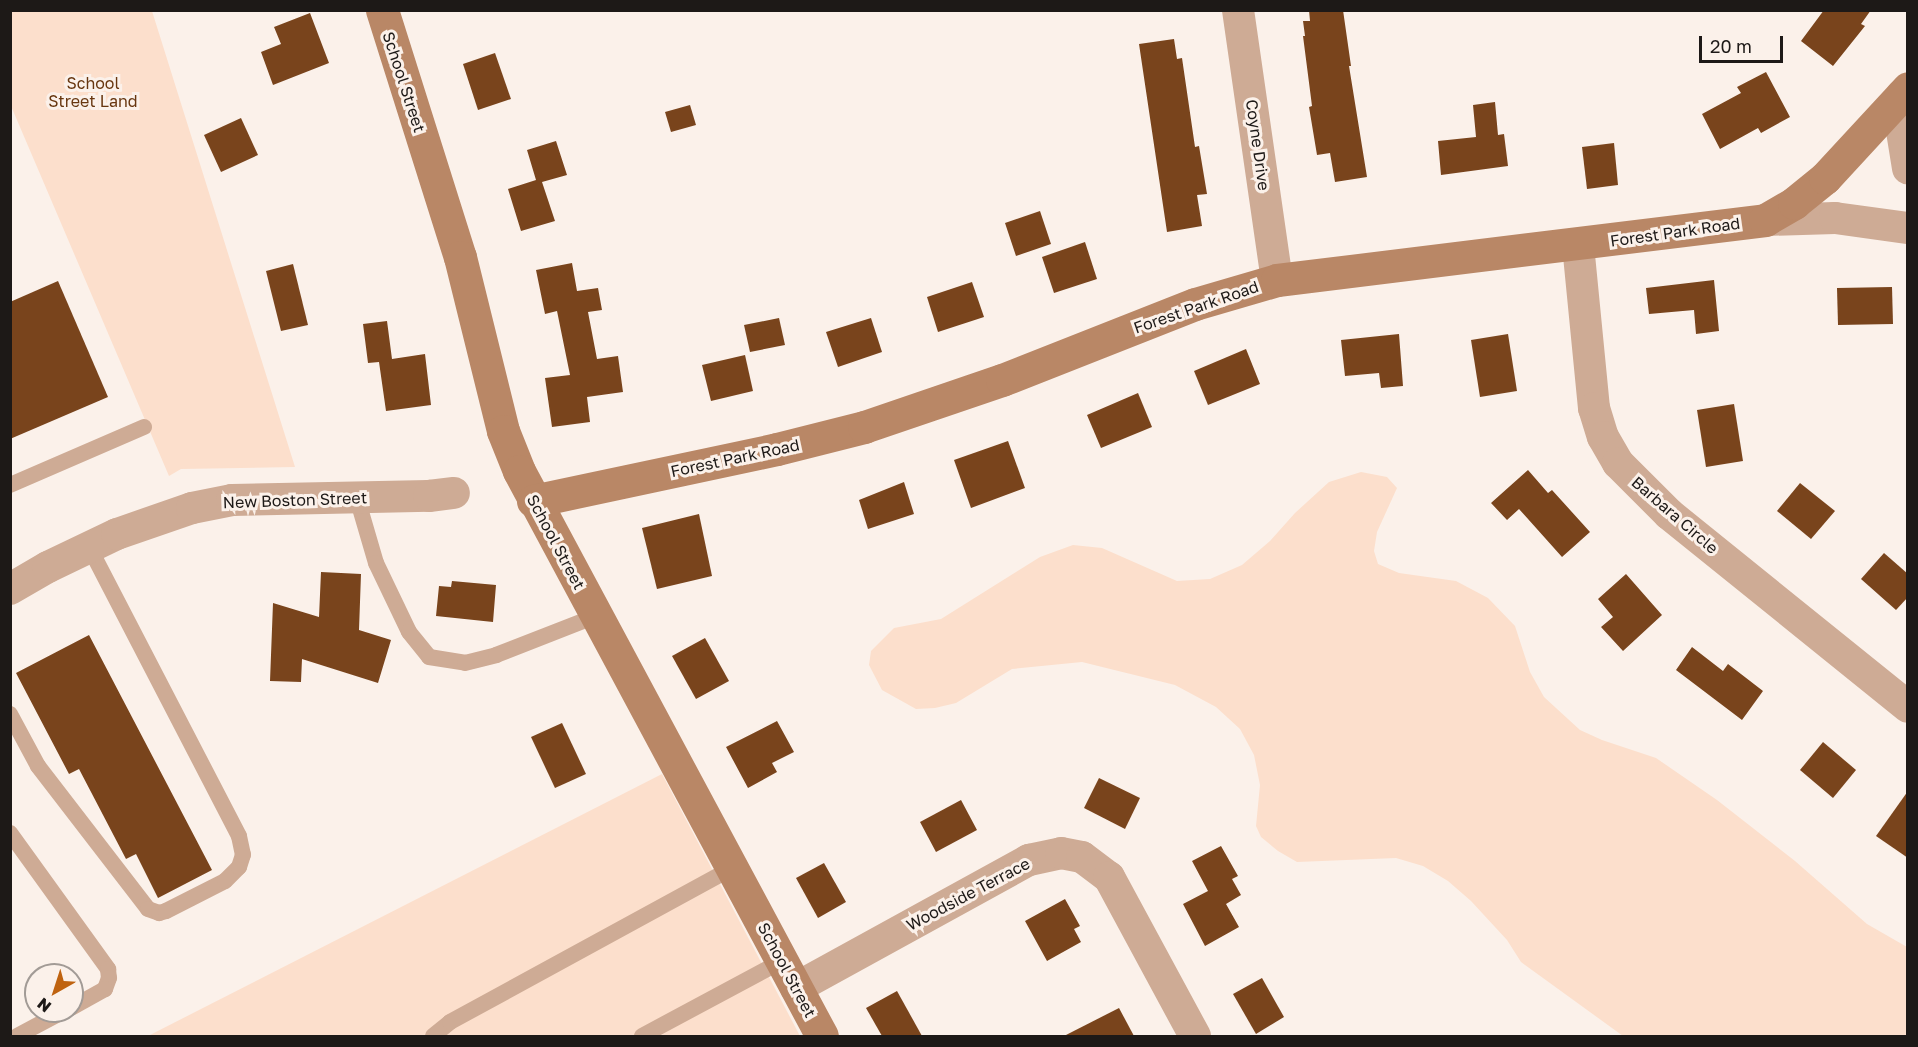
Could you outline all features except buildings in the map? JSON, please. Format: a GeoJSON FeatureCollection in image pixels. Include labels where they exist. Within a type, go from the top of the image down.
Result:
{"type":"FeatureCollection","features":[{"type":"Feature","properties":{"kind":"street","name":"School Street"},"geometry":{"type":"LineString","coordinates":[[382,10],[460,257],[503,431],[534,501],[822,1036]]}},
{"type":"Feature","properties":{"kind":"street","name":"Coyne Drive"},"geometry":{"type":"LineString","coordinates":[[1238,10],[1277,280]]}},
{"type":"Feature","properties":{"kind":"street","name":"Forest Park Road"},"geometry":{"type":"LineString","coordinates":[[534,501],[777,449],[864,427],[1002,380],[1195,304],[1277,280],[1578,245],[1765,220],[1794,203],[1825,178],[1905,92]]}},
{"type":"Feature","properties":{"kind":"street","name":"Forest Park Road"},"geometry":{"type":"LineString","coordinates":[[1905,92],[1901,125],[1908,168]]}},
{"type":"Feature","properties":{"kind":"street"},"geometry":{"type":"LineString","coordinates":[[1765,220],[1835,218],[1908,228]]}},
{"type":"Feature","properties":{"kind":"street","name":"Barbara Circle"},"geometry":{"type":"LineString","coordinates":[[1578,245],[1594,408],[1603,437],[1618,463],[1670,514],[1908,707]]}},
{"type":"Feature","properties":{"kind":"street","name":"New Boston Street"},"geometry":{"type":"LineString","coordinates":[[10,589],[88,547],[135,526],[212,504],[269,498],[357,498],[454,493]]}},
{"type":"Feature","properties":{"kind":"street","name":"Woodside Terrace"},"geometry":{"type":"LineString","coordinates":[[789,974],[1029,860],[1061,852],[1082,857],[1108,877],[1195,1036]]}},
{"type":"Feature","properties":{"kind":"lane"},"geometry":{"type":"LineString","coordinates":[[10,485],[144,427]]}},
{"type":"Feature","properties":{"kind":"lane"},"geometry":{"type":"LineString","coordinates":[[357,498],[376,563],[409,632],[429,657],[465,663],[496,655],[596,616]]}},
{"type":"Feature","properties":{"kind":"lane"},"geometry":{"type":"LineString","coordinates":[[10,714],[38,766],[148,909],[159,913],[166,911],[225,881],[239,867],[243,855],[239,836],[88,547]]}},
{"type":"Feature","properties":{"kind":"lane"},"geometry":{"type":"LineString","coordinates":[[10,833],[108,969],[109,981],[105,989],[84,1000]]}},
{"type":"Feature","properties":{"kind":"lane"},"geometry":{"type":"LineString","coordinates":[[433,1036],[450,1022],[732,868]]}},
{"type":"Feature","properties":{"kind":"lane"},"geometry":{"type":"LineString","coordinates":[[642,1036],[789,974]]}},
{"type":"Feature","properties":{"kind":"lane"},"geometry":{"type":"LineString","coordinates":[[17,1036],[41,1023]]}},
{"type":"Feature","properties":{"kind":"green space","name":"School Street Land"},"geometry":{"type":"Polygon","coordinates":[[[10,11],[152,11],[295,467],[181,469],[169,476],[11,106],[10,11]]]}},
{"type":"Feature","properties":{"kind":"green space"},"geometry":{"type":"Polygon","coordinates":[[[1361,472],[1387,477],[1397,488],[1377,532],[1374,551],[1378,564],[1399,573],[1456,581],[1488,598],[1515,626],[1530,672],[1544,697],[1580,730],[1656,758],[1717,800],[1795,861],[1867,924],[1907,947],[1907,1036],[1623,1036],[1521,962],[1507,940],[1471,901],[1448,881],[1423,866],[1396,858],[1297,862],[1278,851],[1261,837],[1256,826],[1260,785],[1254,755],[1240,729],[1216,707],[1175,685],[1082,662],[1012,669],[956,703],[935,708],[916,709],[882,690],[869,665],[871,651],[894,628],[941,619],[1040,557],[1073,545],[1102,548],[1177,581],[1210,579],[1242,565],[1270,541],[1295,513],[1329,482],[1361,472]]]}},
{"type":"Feature","properties":{"kind":"green space"},"geometry":{"type":"Polygon","coordinates":[[[662,774],[800,1036],[148,1036],[662,774]]]}}]}
